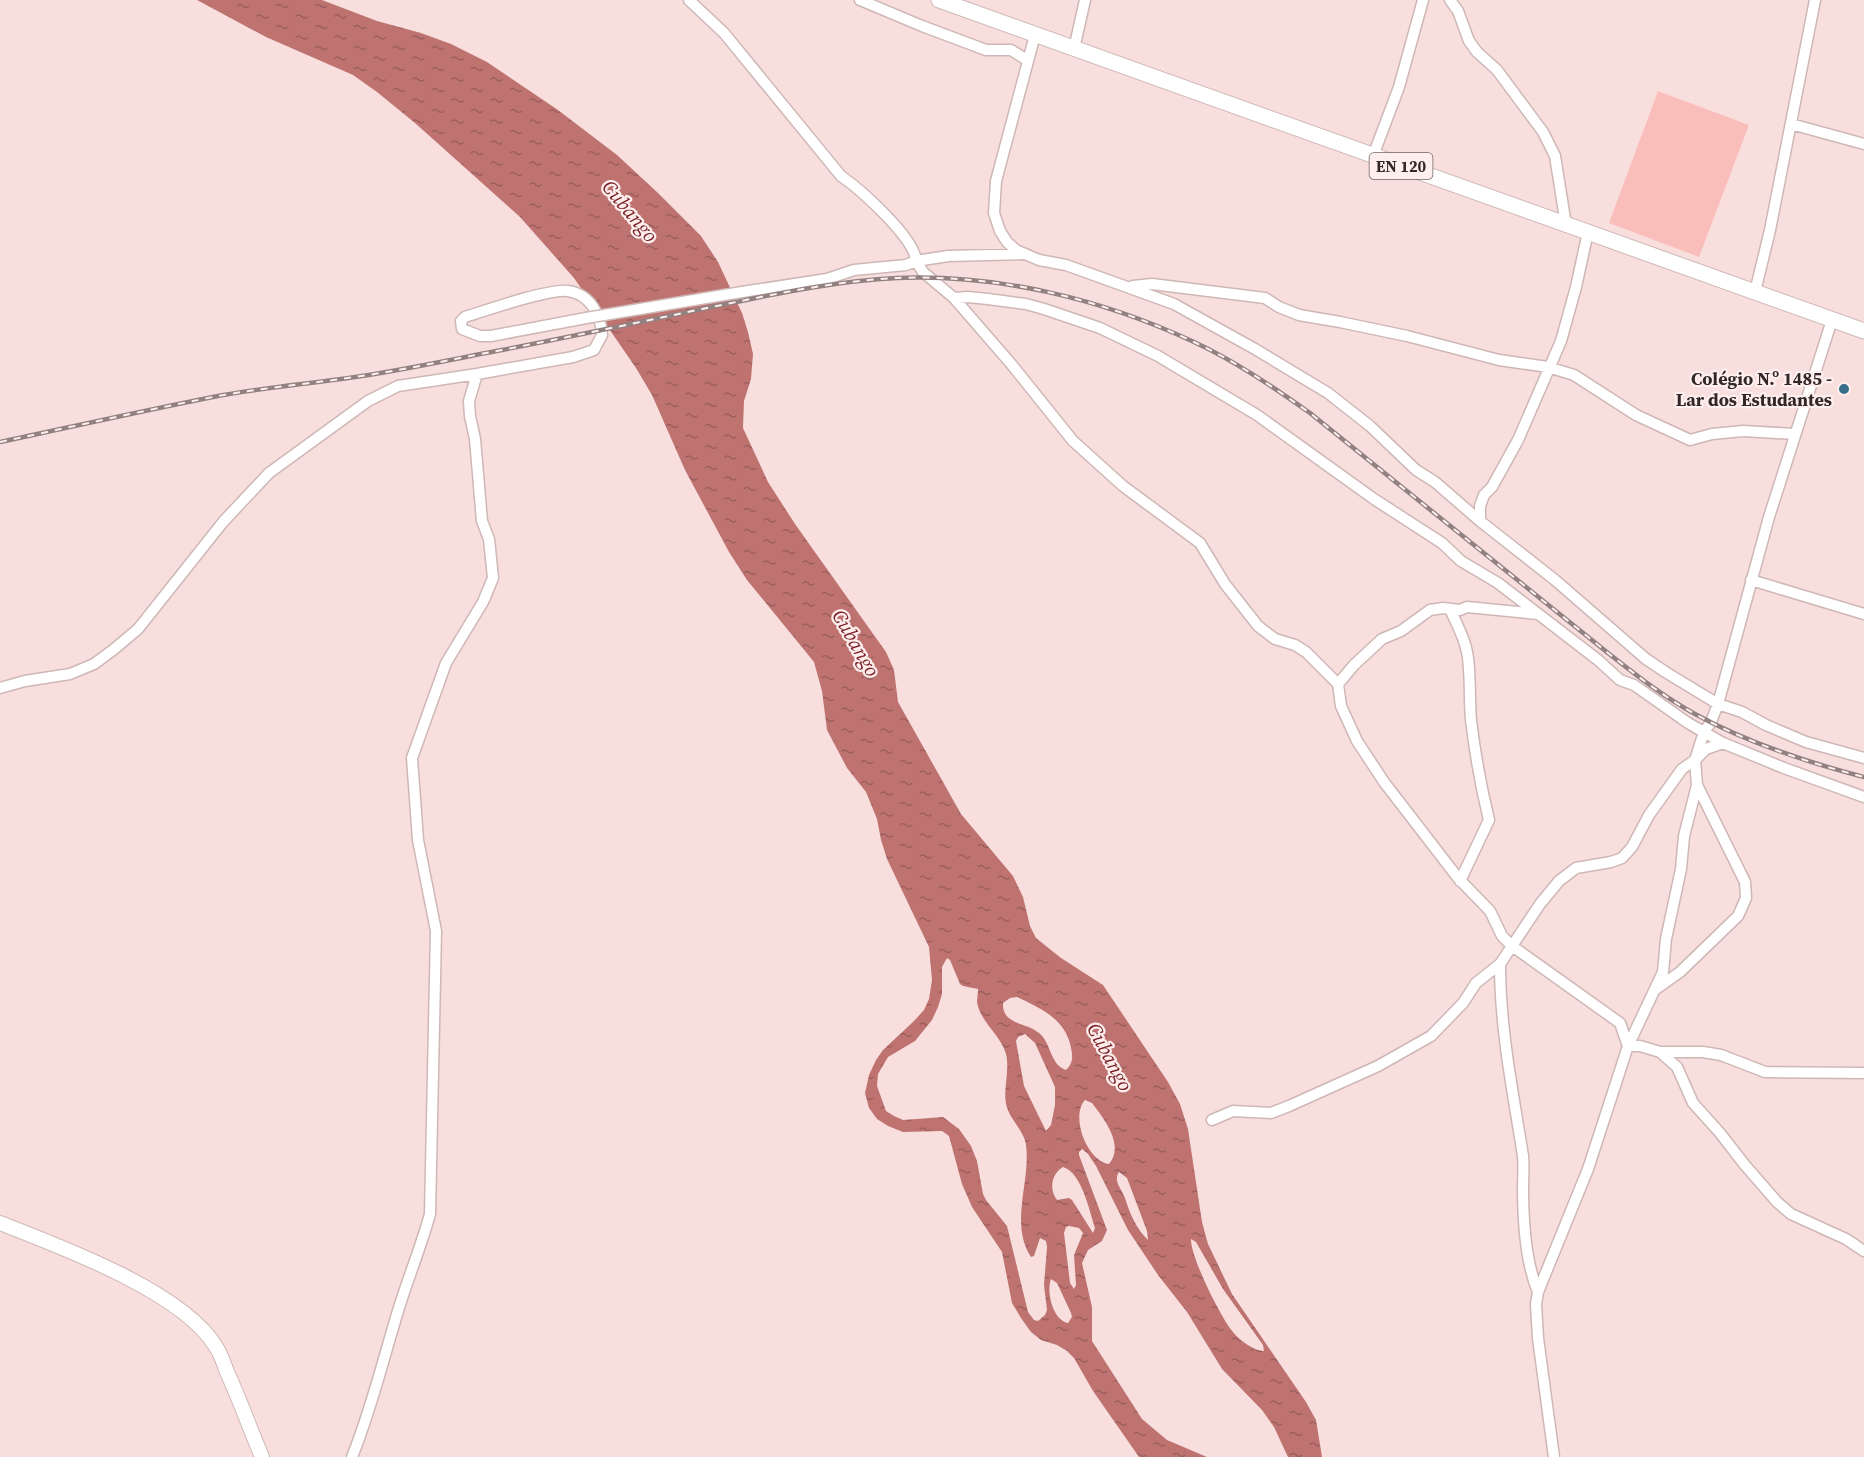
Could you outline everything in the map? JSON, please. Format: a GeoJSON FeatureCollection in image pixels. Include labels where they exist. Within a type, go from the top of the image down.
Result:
{"type":"FeatureCollection","features":[{"type":"Feature","properties":{"kind":"main road","name":"EN 120"},"geometry":{"type":"LineString","coordinates":[[939,0],[1864,331]]}},
{"type":"Feature","properties":{"kind":"main road"},"geometry":{"type":"LineString","coordinates":[[0,1223],[80,1256],[138,1284],[172,1304],[199,1324],[216,1346],[262,1457]]}},
{"type":"Feature","properties":{"kind":"street"},"geometry":{"type":"LineString","coordinates":[[689,0],[724,33],[841,176],[857,188],[903,235],[913,250],[922,272],[954,298],[1073,441],[1124,486],[1200,543],[1224,584],[1258,626],[1275,639],[1295,645],[1306,652],[1338,684],[1341,706],[1357,741],[1384,782],[1460,881],[1490,911],[1502,936],[1512,946],[1620,1023],[1628,1046]]}},
{"type":"Feature","properties":{"kind":"street"},"geometry":{"type":"LineString","coordinates":[[860,0],[922,27],[986,50],[1011,50],[1027,60]]}},
{"type":"Feature","properties":{"kind":"street"},"geometry":{"type":"LineString","coordinates":[[1074,49],[1085,0]]}},
{"type":"Feature","properties":{"kind":"street"},"geometry":{"type":"LineString","coordinates":[[1373,156],[1399,87],[1423,0]]}},
{"type":"Feature","properties":{"kind":"street"},"geometry":{"type":"LineString","coordinates":[[1450,0],[1458,11],[1469,41],[1477,52],[1497,70],[1543,132],[1555,156],[1566,225]]}},
{"type":"Feature","properties":{"kind":"street"},"geometry":{"type":"LineString","coordinates":[[1755,292],[1770,230],[1815,0]]}},
{"type":"Feature","properties":{"kind":"street"},"geometry":{"type":"LineString","coordinates":[[1035,35],[996,181],[994,213],[1000,231],[1007,242],[1024,254],[1039,260],[1066,265],[1174,304],[1255,349],[1328,393],[1370,426],[1416,470],[1435,482],[1555,580],[1646,659],[1718,704],[1742,712],[1806,742],[1864,758]]}},
{"type":"Feature","properties":{"kind":"street"},"geometry":{"type":"LineString","coordinates":[[1791,124],[1864,144]]}},
{"type":"Feature","properties":{"kind":"street"},"geometry":{"type":"LineString","coordinates":[[1480,521],[1480,506],[1484,495],[1518,440],[1561,341],[1588,232]]}},
{"type":"Feature","properties":{"kind":"street"},"geometry":{"type":"LineString","coordinates":[[0,688],[25,681],[70,674],[94,664],[114,650],[143,622],[223,522],[269,473],[368,401],[398,386],[477,375],[588,353],[597,346],[602,335],[601,330],[597,313],[590,303],[582,296],[567,291],[549,293],[465,316],[461,321],[461,327],[480,336],[491,336],[586,318],[742,292],[827,279],[854,270],[906,265],[916,261],[948,256],[1024,254]]}},
{"type":"Feature","properties":{"kind":"street"},"geometry":{"type":"LineString","coordinates":[[1128,286],[1152,284],[1265,298],[1299,315],[1407,336],[1498,360],[1548,367],[1574,375],[1636,415],[1690,440],[1712,434],[1743,431],[1795,434]]}},
{"type":"Feature","properties":{"kind":"street"},"geometry":{"type":"LineString","coordinates":[[954,298],[988,298],[1044,309],[1100,328],[1158,356],[1257,415],[1374,499],[1442,543],[1461,561],[1498,583],[1598,660],[1620,680],[1634,685],[1688,723],[1723,743],[1864,797]]}},
{"type":"Feature","properties":{"kind":"street"},"geometry":{"type":"LineString","coordinates":[[1554,1457],[1538,1338],[1536,1304],[1538,1292],[1588,1170],[1628,1046],[1663,972],[1666,939],[1681,869],[1684,836],[1697,785],[1695,760],[1704,732],[1718,704],[1769,516],[1832,320]]}},
{"type":"Feature","properties":{"kind":"street"},"geometry":{"type":"LineString","coordinates":[[352,1457],[364,1427],[397,1313],[430,1214],[436,931],[418,840],[412,758],[446,663],[483,603],[493,578],[489,539],[482,521],[475,439],[470,416],[469,401],[477,375]]}},
{"type":"Feature","properties":{"kind":"street"},"geometry":{"type":"LineString","coordinates":[[1751,580],[1864,614]]}},
{"type":"Feature","properties":{"kind":"street"},"geometry":{"type":"LineString","coordinates":[[1338,684],[1354,665],[1382,639],[1401,631],[1430,610],[1460,610],[1467,607],[1538,614]]}},
{"type":"Feature","properties":{"kind":"street"},"geometry":{"type":"LineString","coordinates":[[1450,609],[1464,638],[1468,654],[1468,697],[1474,747],[1481,790],[1489,819],[1460,881]]}},
{"type":"Feature","properties":{"kind":"street"},"geometry":{"type":"LineString","coordinates":[[1212,1120],[1239,1111],[1270,1113],[1390,1060],[1437,1032],[1476,983],[1500,964],[1540,904],[1559,881],[1576,868],[1622,858],[1682,769],[1706,749],[1723,743]]}},
{"type":"Feature","properties":{"kind":"street"},"geometry":{"type":"LineString","coordinates":[[1654,990],[1680,972],[1738,916],[1746,898],[1745,882],[1697,785]]}},
{"type":"Feature","properties":{"kind":"street"},"geometry":{"type":"LineString","coordinates":[[1500,964],[1500,999],[1504,1040],[1523,1158],[1525,1227],[1531,1269],[1538,1292]]}},
{"type":"Feature","properties":{"kind":"street"},"geometry":{"type":"LineString","coordinates":[[1628,1046],[1640,1046],[1674,1054],[1703,1052],[1721,1055],[1765,1072],[1864,1073]]}},
{"type":"Feature","properties":{"kind":"street"},"geometry":{"type":"LineString","coordinates":[[1660,1052],[1677,1067],[1693,1103],[1777,1202],[1791,1214],[1846,1239],[1864,1251]]}},
{"type":"Feature","properties":{"kind":"shaded area"},"geometry":{"type":"Polygon","coordinates":[[[1658,91],[1749,125],[1699,257],[1609,223],[1658,91]]]}},
{"type":"Feature","properties":{"kind":"water","name":"Cubango"},"geometry":{"type":"Polygon","coordinates":[[[197,0],[322,0],[377,21],[451,44],[487,62],[558,110],[617,155],[701,236],[718,262],[742,313],[748,332],[753,354],[751,379],[744,401],[743,428],[768,482],[886,652],[894,670],[898,702],[961,814],[1013,876],[1023,897],[1030,926],[1036,938],[1061,958],[1103,985],[1168,1082],[1180,1104],[1188,1129],[1202,1222],[1208,1244],[1232,1294],[1316,1420],[1322,1457],[1288,1457],[1274,1427],[1262,1410],[1222,1369],[1187,1312],[1158,1275],[1128,1230],[1096,1166],[1082,1149],[1079,1155],[1107,1230],[1102,1241],[1088,1250],[1082,1263],[1092,1307],[1092,1341],[1142,1419],[1167,1440],[1207,1457],[1139,1457],[1093,1391],[1074,1358],[1067,1351],[1041,1340],[1031,1332],[1012,1303],[1002,1252],[972,1207],[962,1184],[949,1136],[942,1131],[903,1132],[877,1119],[869,1108],[865,1093],[869,1075],[876,1060],[883,1050],[924,1010],[929,999],[932,980],[929,947],[887,859],[877,819],[866,792],[847,768],[827,730],[822,691],[814,662],[747,580],[729,552],[685,470],[652,395],[574,278],[520,217],[377,92],[353,75],[266,37],[197,0]],[[947,958],[942,967],[942,994],[932,1020],[915,1041],[888,1057],[878,1074],[877,1086],[886,1111],[903,1120],[943,1117],[959,1129],[971,1146],[977,1161],[983,1194],[1007,1226],[1028,1312],[1034,1320],[1038,1321],[1047,1310],[1044,1285],[1047,1247],[1046,1241],[1040,1238],[1034,1256],[1031,1257],[1022,1230],[1026,1145],[1006,1104],[1006,1054],[1000,1041],[982,1016],[977,1002],[978,989],[960,984],[947,958]],[[1017,997],[1010,998],[1003,1003],[1006,1015],[1039,1033],[1057,1063],[1066,1070],[1071,1062],[1072,1051],[1064,1029],[1058,1022],[1043,1010],[1017,997]],[[1025,1034],[1018,1037],[1016,1041],[1024,1086],[1046,1131],[1051,1125],[1055,1105],[1055,1087],[1035,1043],[1025,1034]],[[1085,1100],[1079,1116],[1083,1137],[1088,1147],[1101,1161],[1109,1164],[1115,1149],[1107,1124],[1092,1103],[1085,1100]],[[1063,1167],[1052,1182],[1054,1196],[1057,1200],[1069,1198],[1072,1200],[1093,1233],[1095,1228],[1080,1184],[1070,1171],[1063,1167]],[[1119,1172],[1117,1178],[1134,1220],[1148,1240],[1147,1231],[1127,1178],[1119,1172]],[[1069,1226],[1066,1227],[1064,1233],[1070,1283],[1074,1289],[1076,1285],[1074,1255],[1083,1233],[1079,1228],[1069,1226]],[[1191,1239],[1195,1259],[1214,1301],[1233,1332],[1247,1344],[1264,1351],[1263,1345],[1223,1289],[1196,1242],[1191,1239]],[[1051,1279],[1050,1298],[1058,1317],[1068,1323],[1072,1317],[1071,1313],[1057,1283],[1051,1279]]]}},
{"type":"Feature","properties":{"kind":"railway"},"geometry":{"type":"LineString","coordinates":[[0,442],[213,397],[410,368],[824,286],[897,278],[974,280],[1012,285],[1049,292],[1123,313],[1194,342],[1239,366],[1310,413],[1608,653],[1672,700],[1695,714],[1756,743],[1864,777]]}},
{"type":"Feature","properties":{"kind":"place","name":"Colégio N.º 1485 - Lar dos Estudantes"},"geometry":{"type":"Point","coordinates":[1844,389]}}]}
